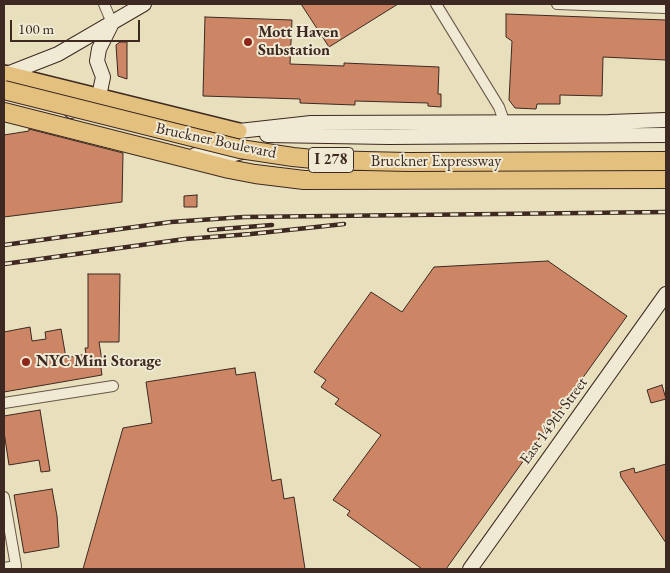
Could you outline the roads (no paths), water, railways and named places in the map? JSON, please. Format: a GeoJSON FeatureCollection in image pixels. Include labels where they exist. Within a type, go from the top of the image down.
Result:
{"type":"FeatureCollection","features":[{"type":"Feature","properties":{"kind":"highway","name":"Bruckner Expressway"},"geometry":{"type":"LineString","coordinates":[[5,79],[240,149],[293,158],[408,162],[666,162]]}},
{"type":"Feature","properties":{"kind":"highway","name":"Bruckner Expressway"},"geometry":{"type":"LineString","coordinates":[[4,112],[229,169],[304,180],[666,179]]}},
{"type":"Feature","properties":{"kind":"main road"},"geometry":{"type":"LineString","coordinates":[[5,79],[58,54],[144,4]]}},
{"type":"Feature","properties":{"kind":"main road"},"geometry":{"type":"LineString","coordinates":[[66,113],[99,96],[103,77],[97,61],[99,49],[112,23]]}},
{"type":"Feature","properties":{"kind":"main road","name":"Bruckner Boulevard"},"geometry":{"type":"LineString","coordinates":[[5,79],[99,96],[239,131],[268,135],[666,135]]}},
{"type":"Feature","properties":{"kind":"main road","name":"Bruckner Boulevard"},"geometry":{"type":"LineString","coordinates":[[4,98],[206,148],[242,152],[666,154]]}},
{"type":"Feature","properties":{"kind":"main road","name":"Bruckner Boulevard"},"geometry":{"type":"LineString","coordinates":[[4,108],[244,167],[279,172],[666,168]]}},
{"type":"Feature","properties":{"kind":"main road","name":"Bruckner Boulevard"},"geometry":{"type":"LineString","coordinates":[[239,131],[311,123],[666,120]]}},
{"type":"Feature","properties":{"kind":"main road"},"geometry":{"type":"LineString","coordinates":[[189,154],[223,157],[242,152]]}},
{"type":"Feature","properties":{"kind":"main road"},"geometry":{"type":"LineString","coordinates":[[406,153],[470,170]]}},
{"type":"Feature","properties":{"kind":"main road","name":"East 149th Street"},"geometry":{"type":"LineString","coordinates":[[470,569],[666,294]]}},
{"type":"Feature","properties":{"kind":"street"},"geometry":{"type":"LineString","coordinates":[[104,4],[112,23]]}},
{"type":"Feature","properties":{"kind":"street"},"geometry":{"type":"LineString","coordinates":[[436,4],[499,107],[504,122]]}},
{"type":"Feature","properties":{"kind":"street"},"geometry":{"type":"LineString","coordinates":[[557,4],[666,8]]}},
{"type":"Feature","properties":{"kind":"street"},"geometry":{"type":"LineString","coordinates":[[4,403],[113,386]]}},
{"type":"Feature","properties":{"kind":"street"},"geometry":{"type":"LineString","coordinates":[[4,497],[16,566],[4,568]]}},
{"type":"Feature","properties":{"kind":"railway"},"geometry":{"type":"LineString","coordinates":[[4,245],[171,222],[244,217],[666,212]]}},
{"type":"Feature","properties":{"kind":"railway"},"geometry":{"type":"LineString","coordinates":[[4,264],[185,239],[344,224]]}},
{"type":"Feature","properties":{"kind":"railway"},"geometry":{"type":"LineString","coordinates":[[209,230],[272,225]]}},
{"type":"Feature","properties":{"kind":"place","name":"Mott Haven Substation"},"geometry":{"type":"Point","coordinates":[248,42]}},
{"type":"Feature","properties":{"kind":"place","name":"NYC Mini Storage"},"geometry":{"type":"Point","coordinates":[26,362]}}]}
